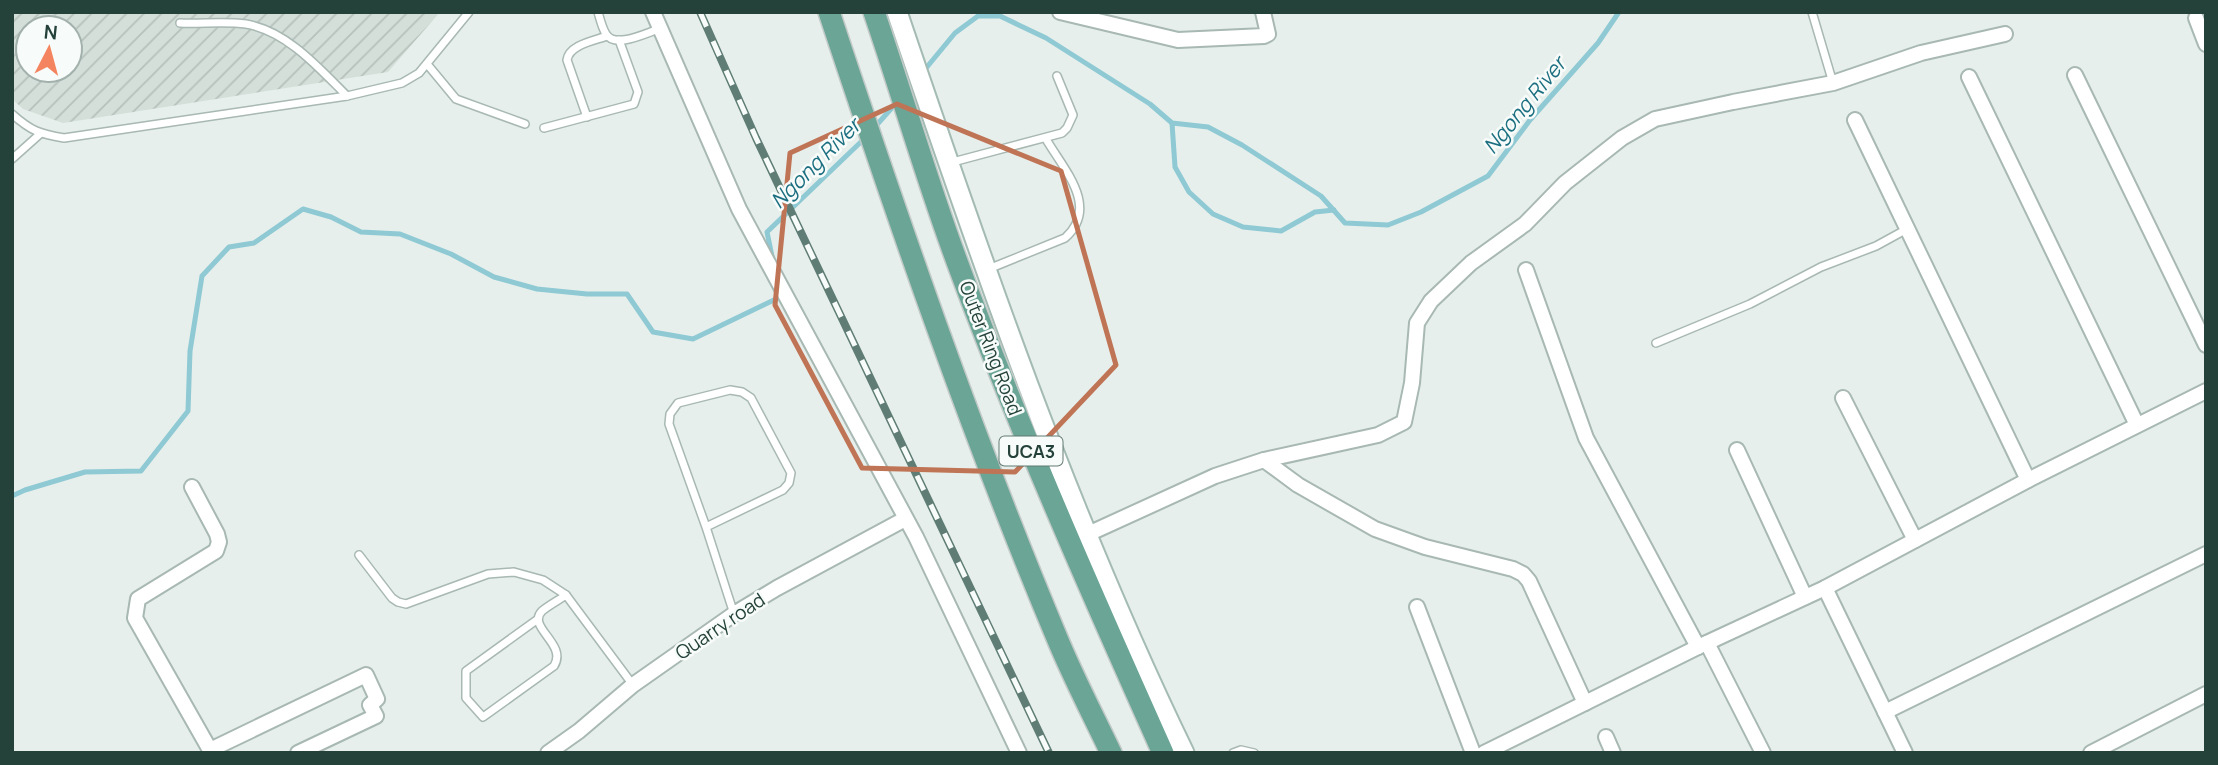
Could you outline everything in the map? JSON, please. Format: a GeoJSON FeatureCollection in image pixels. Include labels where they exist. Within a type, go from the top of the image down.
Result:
{"type":"FeatureCollection","features":[{"type":"Feature","properties":{"kind":"main road","name":"UCA3"},"geometry":{"type":"LineString","coordinates":[[829,12],[922,291],[996,486],[1058,640],[1111,753]]}},
{"type":"Feature","properties":{"kind":"main road","name":"Outer Ring Road"},"geometry":{"type":"LineString","coordinates":[[874,12],[980,323],[1037,466],[1163,753]]}},
{"type":"Feature","properties":{"kind":"main road","name":"UCA3"},"geometry":{"type":"LineString","coordinates":[[897,12],[988,278],[1088,534],[1156,695],[1184,753]]}},
{"type":"Feature","properties":{"kind":"main road"},"geometry":{"type":"LineString","coordinates":[[980,323],[988,278]]}},
{"type":"Feature","properties":{"kind":"main road"},"geometry":{"type":"LineString","coordinates":[[1125,667],[1156,695]]}},
{"type":"Feature","properties":{"kind":"street"},"geometry":{"type":"LineString","coordinates":[[653,12],[716,160],[766,262],[905,519],[1019,753]]}},
{"type":"Feature","properties":{"kind":"street"},"geometry":{"type":"LineString","coordinates":[[1060,12],[1178,40],[1264,36],[1268,34],[1268,29],[1263,12]]}},
{"type":"Feature","properties":{"kind":"street"},"geometry":{"type":"LineString","coordinates":[[2196,18],[2206,44]]}},
{"type":"Feature","properties":{"kind":"street"},"geometry":{"type":"LineString","coordinates":[[1088,534],[1215,476],[1264,460],[1378,435],[1404,422],[1412,383],[1417,323],[1431,301],[1471,263],[1525,224],[1565,183],[1622,138],[1655,119],[1833,83],[1921,53],[2005,34]]}},
{"type":"Feature","properties":{"kind":"street"},"geometry":{"type":"LineString","coordinates":[[2076,75],[2206,345]]}},
{"type":"Feature","properties":{"kind":"street"},"geometry":{"type":"LineString","coordinates":[[1969,77],[2137,425]]}},
{"type":"Feature","properties":{"kind":"street"},"geometry":{"type":"LineString","coordinates":[[1856,120],[2028,480]]}},
{"type":"Feature","properties":{"kind":"street"},"geometry":{"type":"LineString","coordinates":[[1525,270],[1586,438],[1763,753]]}},
{"type":"Feature","properties":{"kind":"street"},"geometry":{"type":"LineString","coordinates":[[1484,753],[1825,588],[2028,480],[2206,391]]}},
{"type":"Feature","properties":{"kind":"street"},"geometry":{"type":"LineString","coordinates":[[1843,398],[1915,540]]}},
{"type":"Feature","properties":{"kind":"street"},"geometry":{"type":"LineString","coordinates":[[1737,450],[1805,597]]}},
{"type":"Feature","properties":{"kind":"street"},"geometry":{"type":"LineString","coordinates":[[1264,460],[1297,485],[1375,529],[1425,547],[1513,569],[1523,574],[1529,581],[1585,703]]}},
{"type":"Feature","properties":{"kind":"street"},"geometry":{"type":"LineString","coordinates":[[192,487],[217,534],[219,542],[216,551],[138,599],[135,618],[210,752],[366,675],[377,699],[370,705],[376,716],[298,753]]}},
{"type":"Feature","properties":{"kind":"street","name":"Quarry road"},"geometry":{"type":"LineString","coordinates":[[548,753],[579,731],[633,685],[734,614],[905,519]]}},
{"type":"Feature","properties":{"kind":"street"},"geometry":{"type":"LineString","coordinates":[[1885,712],[2206,554]]}},
{"type":"Feature","properties":{"kind":"street"},"geometry":{"type":"LineString","coordinates":[[1825,588],[1905,753]]}},
{"type":"Feature","properties":{"kind":"street"},"geometry":{"type":"LineString","coordinates":[[1417,607],[1473,753]]}},
{"type":"Feature","properties":{"kind":"street"},"geometry":{"type":"LineString","coordinates":[[2091,753],[2206,694]]}},
{"type":"Feature","properties":{"kind":"street"},"geometry":{"type":"LineString","coordinates":[[1605,737],[1613,753]]}},
{"type":"Feature","properties":{"kind":"lane"},"geometry":{"type":"LineString","coordinates":[[12,114],[29,129],[40,134],[64,138],[347,96],[402,83],[419,73],[469,12]]}},
{"type":"Feature","properties":{"kind":"lane"},"geometry":{"type":"LineString","coordinates":[[598,12],[607,36],[613,40],[659,29]]}},
{"type":"Feature","properties":{"kind":"lane"},"geometry":{"type":"LineString","coordinates":[[1812,12],[1833,83]]}},
{"type":"Feature","properties":{"kind":"lane"},"geometry":{"type":"LineString","coordinates":[[180,23],[245,24],[270,32],[312,62],[347,96]]}},
{"type":"Feature","properties":{"kind":"lane"},"geometry":{"type":"LineString","coordinates":[[587,117],[567,55],[571,50],[607,36]]}},
{"type":"Feature","properties":{"kind":"lane"},"geometry":{"type":"LineString","coordinates":[[544,128],[634,104],[638,92],[619,40]]}},
{"type":"Feature","properties":{"kind":"lane"},"geometry":{"type":"LineString","coordinates":[[427,64],[456,99],[525,124]]}},
{"type":"Feature","properties":{"kind":"lane"},"geometry":{"type":"LineString","coordinates":[[948,163],[1062,133],[1073,115],[1057,76]]}},
{"type":"Feature","properties":{"kind":"lane"},"geometry":{"type":"LineString","coordinates":[[12,159],[40,134]]}},
{"type":"Feature","properties":{"kind":"lane"},"geometry":{"type":"LineString","coordinates":[[988,278],[1065,238],[1074,231],[1080,219],[1081,199],[1046,139]]}},
{"type":"Feature","properties":{"kind":"lane"},"geometry":{"type":"LineString","coordinates":[[1656,342],[1750,304],[1821,267],[1876,246],[1907,229]]}},
{"type":"Feature","properties":{"kind":"lane"},"geometry":{"type":"LineString","coordinates":[[706,527],[783,490],[789,483],[791,473],[751,398],[742,392],[730,390],[678,403],[670,414],[669,424],[734,614]]}},
{"type":"Feature","properties":{"kind":"lane"},"geometry":{"type":"LineString","coordinates":[[359,555],[398,603],[406,604],[488,574],[504,571],[543,580],[566,595],[633,685]]}},
{"type":"Feature","properties":{"kind":"lane"},"geometry":{"type":"LineString","coordinates":[[538,619],[466,671],[466,698],[483,717],[554,666],[558,660],[558,652],[538,619],[540,612],[566,595]]}},
{"type":"Feature","properties":{"kind":"lane"},"geometry":{"type":"LineString","coordinates":[[1233,753],[1241,750],[1254,753]]}},
{"type":"Feature","properties":{"kind":"highlighted area"},"geometry":{"type":"Polygon","coordinates":[[[897,104],[1061,171],[1116,365],[1015,472],[862,468],[775,305],[790,153],[897,104]]]}},
{"type":"Feature","properties":{"kind":"shaded area"},"geometry":{"type":"Polygon","coordinates":[[[12,12],[440,12],[388,72],[63,123],[23,109],[12,99],[12,12]]]}},
{"type":"Feature","properties":{"kind":"waterway","name":"Ngong River"},"geometry":{"type":"LineString","coordinates":[[922,73],[955,33],[978,16],[1000,16],[1046,38],[1150,104],[1172,123],[1208,127],[1242,145],[1321,196],[1345,223],[1388,225],[1421,212],[1488,176],[1530,120],[1598,43],[1619,12]]}},
{"type":"Feature","properties":{"kind":"waterway","name":"Ngong River"},"geometry":{"type":"LineString","coordinates":[[874,128],[897,102]]}},
{"type":"Feature","properties":{"kind":"waterway"},"geometry":{"type":"LineString","coordinates":[[1172,123],[1175,167],[1189,192],[1213,214],[1243,227],[1281,231],[1315,212],[1334,210]]}},
{"type":"Feature","properties":{"kind":"waterway","name":"Ngong River"},"geometry":{"type":"LineString","coordinates":[[773,261],[767,232],[865,138]]}},
{"type":"Feature","properties":{"kind":"waterway","name":"Ngong River"},"geometry":{"type":"LineString","coordinates":[[12,496],[85,472],[141,471],[188,411],[190,351],[202,276],[229,247],[254,243],[303,209],[331,217],[361,232],[400,234],[451,254],[494,277],[537,289],[587,294],[627,294],[653,332],[693,339],[780,297],[779,292]]}},
{"type":"Feature","properties":{"kind":"railway"},"geometry":{"type":"LineString","coordinates":[[700,12],[756,138],[1049,753]]}}]}
